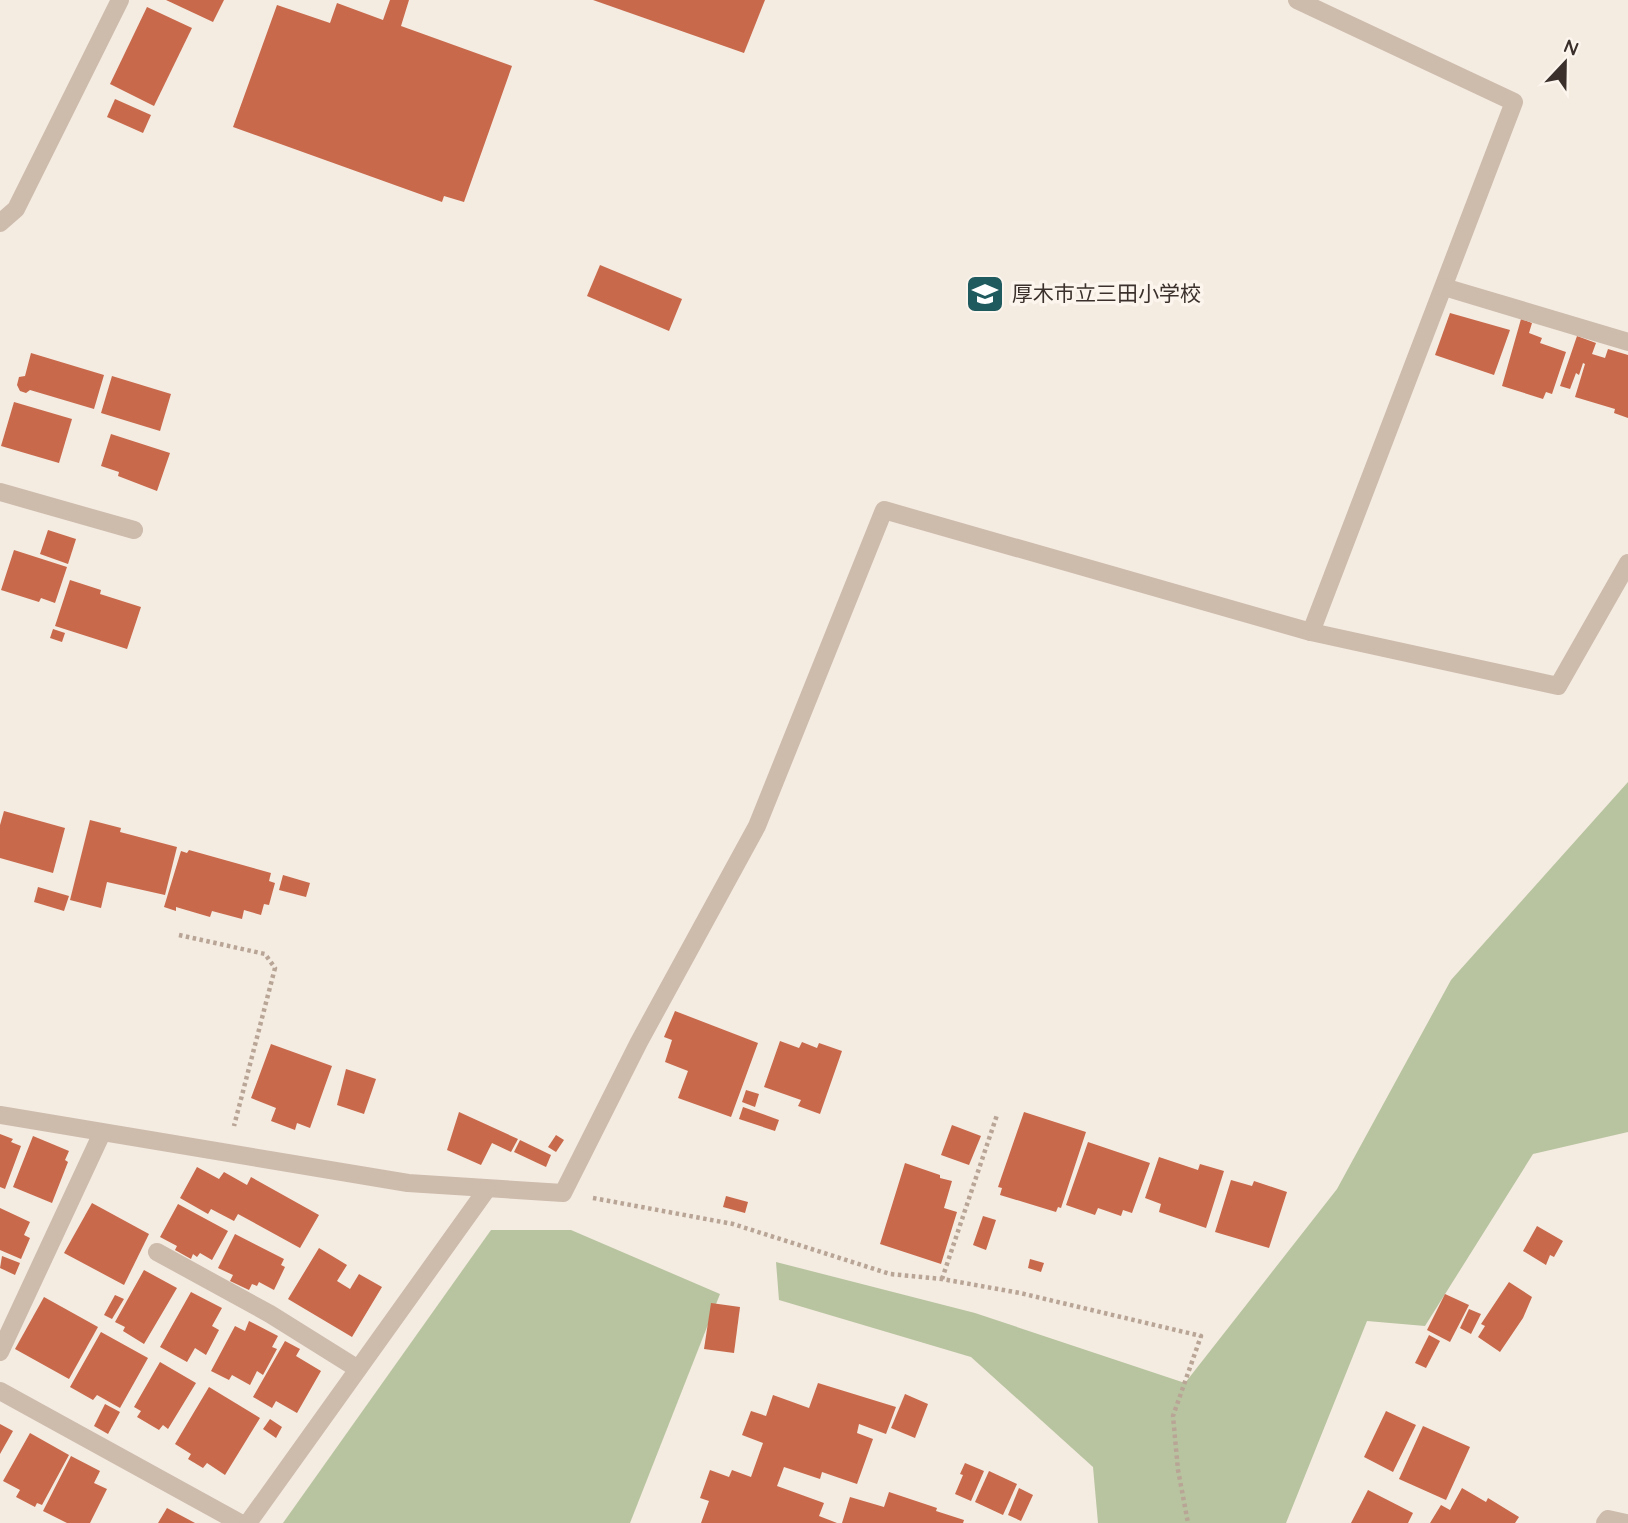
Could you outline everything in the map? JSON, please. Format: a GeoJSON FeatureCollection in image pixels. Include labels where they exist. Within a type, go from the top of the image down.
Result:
{"type":"FeatureCollection","features":[{"type":"Feature","properties":{"kind":"street"},"geometry":{"type":"LineString","coordinates":[[0,223],[16,209],[120,0]]}},
{"type":"Feature","properties":{"kind":"street"},"geometry":{"type":"LineString","coordinates":[[1297,0],[1514,102],[1311,632]]}},
{"type":"Feature","properties":{"kind":"street"},"geometry":{"type":"LineString","coordinates":[[1444,288],[1628,342]]}},
{"type":"Feature","properties":{"kind":"street"},"geometry":{"type":"LineString","coordinates":[[0,492],[134,530]]}},
{"type":"Feature","properties":{"kind":"street"},"geometry":{"type":"LineString","coordinates":[[0,1115],[408,1183],[563,1193],[639,1042],[757,826],[884,510],[1311,632],[1558,686],[1628,563]]}},
{"type":"Feature","properties":{"kind":"street"},"geometry":{"type":"LineString","coordinates":[[0,1352],[102,1132]]}},
{"type":"Feature","properties":{"kind":"street"},"geometry":{"type":"LineString","coordinates":[[248,1523],[487,1189]]}},
{"type":"Feature","properties":{"kind":"street"},"geometry":{"type":"LineString","coordinates":[[157,1252],[270,1314],[358,1369]]}},
{"type":"Feature","properties":{"kind":"street"},"geometry":{"type":"LineString","coordinates":[[0,1391],[240,1523]]}},
{"type":"Feature","properties":{"kind":"street"},"geometry":{"type":"LineString","coordinates":[[1605,1523],[1608,1519],[1626,1523]]}},
{"type":"Feature","properties":{"kind":"path"},"geometry":{"type":"LineString","coordinates":[[179,935],[265,954],[275,968],[226,1153]]}},
{"type":"Feature","properties":{"kind":"path"},"geometry":{"type":"LineString","coordinates":[[942,1279],[997,1115]]}},
{"type":"Feature","properties":{"kind":"path"},"geometry":{"type":"LineString","coordinates":[[563,1193],[733,1224],[890,1274],[942,1279],[1020,1293],[1201,1336],[1173,1416],[1178,1470],[1188,1523]]}},
{"type":"Feature","properties":{"kind":"green space"},"geometry":{"type":"Polygon","coordinates":[[[1628,782],[1628,1132],[1533,1154],[1425,1326],[1367,1321],[1286,1523],[1098,1523],[1093,1467],[971,1357],[779,1300],[776,1262],[975,1313],[1185,1383],[1337,1189],[1451,980],[1628,782]]]}},
{"type":"Feature","properties":{"kind":"green space"},"geometry":{"type":"Polygon","coordinates":[[[491,1230],[571,1230],[720,1294],[630,1523],[283,1523],[491,1230]]]}},
{"type":"Feature","properties":{"kind":"building"},"geometry":{"type":"Polygon","coordinates":[[[166,0],[224,0],[213,22],[166,0]]]}},
{"type":"Feature","properties":{"kind":"building"},"geometry":{"type":"Polygon","coordinates":[[[390,0],[409,0],[401,26],[512,66],[464,202],[444,196],[442,202],[233,127],[277,5],[330,23],[337,3],[383,20],[390,0]]]}},
{"type":"Feature","properties":{"kind":"building"},"geometry":{"type":"Polygon","coordinates":[[[593,0],[765,0],[744,53],[593,0]]]}},
{"type":"Feature","properties":{"kind":"building"},"geometry":{"type":"Polygon","coordinates":[[[147,7],[192,28],[154,106],[110,84],[147,7]]]}},
{"type":"Feature","properties":{"kind":"building"},"geometry":{"type":"Polygon","coordinates":[[[115,99],[151,115],[143,133],[107,117],[115,99]]]}},
{"type":"Feature","properties":{"kind":"building"},"geometry":{"type":"Polygon","coordinates":[[[600,265],[682,299],[669,331],[587,296],[600,265]]]}},
{"type":"Feature","properties":{"kind":"building"},"geometry":{"type":"Polygon","coordinates":[[[1450,313],[1510,330],[1494,375],[1435,355],[1450,313]]]}},
{"type":"Feature","properties":{"kind":"building"},"geometry":{"type":"Polygon","coordinates":[[[1521,319],[1532,323],[1529,333],[1542,338],[1540,343],[1566,352],[1552,394],[1546,392],[1543,399],[1502,386],[1521,319]]]}},
{"type":"Feature","properties":{"kind":"building"},"geometry":{"type":"Polygon","coordinates":[[[1577,336],[1596,343],[1592,354],[1605,358],[1608,349],[1628,355],[1628,418],[1614,413],[1615,409],[1575,397],[1585,364],[1583,363],[1570,389],[1560,386],[1577,336]]]}},
{"type":"Feature","properties":{"kind":"building"},"geometry":{"type":"Polygon","coordinates":[[[31,353],[104,375],[94,409],[30,390],[26,393],[20,391],[17,385],[19,377],[25,376],[31,353]]]}},
{"type":"Feature","properties":{"kind":"building"},"geometry":{"type":"Polygon","coordinates":[[[112,376],[171,394],[160,431],[101,413],[112,376]]]}},
{"type":"Feature","properties":{"kind":"building"},"geometry":{"type":"Polygon","coordinates":[[[14,402],[72,419],[59,463],[1,446],[14,402]]]}},
{"type":"Feature","properties":{"kind":"building"},"geometry":{"type":"Polygon","coordinates":[[[111,434],[170,453],[157,491],[118,476],[119,472],[101,466],[111,434]]]}},
{"type":"Feature","properties":{"kind":"building"},"geometry":{"type":"Polygon","coordinates":[[[48,530],[76,539],[68,564],[40,554],[48,530]]]}},
{"type":"Feature","properties":{"kind":"building"},"geometry":{"type":"Polygon","coordinates":[[[14,550],[67,567],[55,603],[41,598],[39,602],[1,590],[14,550]]]}},
{"type":"Feature","properties":{"kind":"building"},"geometry":{"type":"Polygon","coordinates":[[[70,580],[101,590],[100,594],[141,607],[127,649],[55,626],[70,580]]]}},
{"type":"Feature","properties":{"kind":"building"},"geometry":{"type":"Polygon","coordinates":[[[53,629],[65,633],[62,642],[50,638],[53,629]]]}},
{"type":"Feature","properties":{"kind":"building"},"geometry":{"type":"Polygon","coordinates":[[[4,811],[65,828],[53,873],[0,858],[0,825],[4,811]]]}},
{"type":"Feature","properties":{"kind":"building"},"geometry":{"type":"Polygon","coordinates":[[[90,820],[121,828],[120,832],[177,847],[165,895],[107,882],[101,908],[70,900],[90,820]]]}},
{"type":"Feature","properties":{"kind":"building"},"geometry":{"type":"Polygon","coordinates":[[[189,850],[271,873],[269,881],[275,883],[269,905],[264,904],[261,915],[244,910],[242,919],[212,911],[210,917],[176,907],[176,911],[164,907],[181,851],[187,853],[189,850]]]}},
{"type":"Feature","properties":{"kind":"building"},"geometry":{"type":"Polygon","coordinates":[[[283,875],[310,883],[306,897],[279,890],[283,875]]]}},
{"type":"Feature","properties":{"kind":"building"},"geometry":{"type":"Polygon","coordinates":[[[38,887],[69,896],[64,911],[34,902],[38,887]]]}},
{"type":"Feature","properties":{"kind":"building"},"geometry":{"type":"Polygon","coordinates":[[[675,1011],[758,1043],[731,1117],[678,1098],[688,1071],[665,1062],[672,1040],[664,1037],[675,1011]]]}},
{"type":"Feature","properties":{"kind":"building"},"geometry":{"type":"Polygon","coordinates":[[[780,1041],[799,1048],[802,1042],[817,1048],[819,1043],[842,1051],[820,1114],[798,1106],[801,1100],[764,1087],[780,1041]]]}},
{"type":"Feature","properties":{"kind":"building"},"geometry":{"type":"Polygon","coordinates":[[[271,1044],[332,1066],[310,1128],[297,1123],[295,1130],[271,1121],[276,1108],[251,1098],[271,1044]]]}},
{"type":"Feature","properties":{"kind":"building"},"geometry":{"type":"Polygon","coordinates":[[[346,1069],[376,1079],[364,1114],[337,1105],[346,1069]]]}},
{"type":"Feature","properties":{"kind":"building"},"geometry":{"type":"Polygon","coordinates":[[[746,1090],[759,1094],[755,1107],[742,1102],[746,1090]]]}},
{"type":"Feature","properties":{"kind":"building"},"geometry":{"type":"Polygon","coordinates":[[[743,1107],[779,1120],[775,1131],[739,1119],[743,1107]]]}},
{"type":"Feature","properties":{"kind":"building"},"geometry":{"type":"Polygon","coordinates":[[[459,1112],[518,1139],[511,1152],[492,1143],[481,1165],[447,1150],[459,1112]]]}},
{"type":"Feature","properties":{"kind":"building"},"geometry":{"type":"Polygon","coordinates":[[[1024,1112],[1086,1132],[1061,1208],[1058,1207],[1056,1212],[1000,1195],[1002,1188],[998,1187],[1024,1112]]]}},
{"type":"Feature","properties":{"kind":"building"},"geometry":{"type":"Polygon","coordinates":[[[952,1125],[981,1136],[969,1165],[941,1155],[952,1125]]]}},
{"type":"Feature","properties":{"kind":"building"},"geometry":{"type":"Polygon","coordinates":[[[0,1134],[13,1139],[11,1142],[21,1146],[5,1189],[0,1187],[0,1134]]]}},
{"type":"Feature","properties":{"kind":"building"},"geometry":{"type":"Polygon","coordinates":[[[556,1135],[564,1140],[556,1152],[548,1147],[556,1135]]]}},
{"type":"Feature","properties":{"kind":"building"},"geometry":{"type":"Polygon","coordinates":[[[33,1136],[69,1151],[65,1160],[68,1162],[52,1203],[13,1187],[33,1136]]]}},
{"type":"Feature","properties":{"kind":"building"},"geometry":{"type":"Polygon","coordinates":[[[520,1140],[551,1155],[546,1167],[514,1152],[520,1140]]]}},
{"type":"Feature","properties":{"kind":"building"},"geometry":{"type":"Polygon","coordinates":[[[1088,1142],[1150,1163],[1132,1213],[1123,1210],[1121,1216],[1098,1208],[1095,1215],[1066,1205],[1088,1142]]]}},
{"type":"Feature","properties":{"kind":"building"},"geometry":{"type":"Polygon","coordinates":[[[1159,1157],[1198,1170],[1200,1164],[1224,1171],[1206,1228],[1159,1212],[1161,1204],[1145,1198],[1159,1157]]]}},
{"type":"Feature","properties":{"kind":"building"},"geometry":{"type":"Polygon","coordinates":[[[905,1163],[952,1181],[944,1208],[957,1212],[941,1264],[880,1244],[905,1163]]]}},
{"type":"Feature","properties":{"kind":"building"},"geometry":{"type":"Polygon","coordinates":[[[197,1167],[219,1179],[224,1172],[247,1185],[251,1177],[319,1215],[300,1248],[238,1214],[234,1221],[211,1209],[208,1214],[180,1198],[197,1167]]]}},
{"type":"Feature","properties":{"kind":"building"},"geometry":{"type":"Polygon","coordinates":[[[1231,1180],[1252,1186],[1254,1181],[1287,1192],[1269,1248],[1215,1232],[1231,1180]]]}},
{"type":"Feature","properties":{"kind":"building"},"geometry":{"type":"Polygon","coordinates":[[[726,1196],[748,1202],[745,1213],[723,1207],[726,1196]]]}},
{"type":"Feature","properties":{"kind":"building"},"geometry":{"type":"Polygon","coordinates":[[[92,1203],[149,1234],[124,1285],[64,1253],[92,1203]]]}},
{"type":"Feature","properties":{"kind":"building"},"geometry":{"type":"Polygon","coordinates":[[[178,1204],[228,1231],[212,1260],[200,1253],[197,1257],[193,1254],[191,1259],[175,1250],[177,1246],[160,1237],[178,1204]]]}},
{"type":"Feature","properties":{"kind":"building"},"geometry":{"type":"Polygon","coordinates":[[[0,1208],[30,1222],[24,1235],[30,1238],[21,1259],[0,1250],[0,1208]]]}},
{"type":"Feature","properties":{"kind":"building"},"geometry":{"type":"Polygon","coordinates":[[[983,1216],[996,1220],[986,1250],[973,1245],[983,1216]]]}},
{"type":"Feature","properties":{"kind":"building"},"geometry":{"type":"Polygon","coordinates":[[[1537,1226],[1563,1241],[1554,1257],[1550,1255],[1546,1265],[1523,1251],[1537,1226]]]}},
{"type":"Feature","properties":{"kind":"building"},"geometry":{"type":"Polygon","coordinates":[[[235,1234],[284,1259],[281,1265],[285,1267],[274,1290],[259,1282],[257,1286],[252,1284],[249,1290],[230,1281],[233,1275],[218,1268],[235,1234]]]}},
{"type":"Feature","properties":{"kind":"building"},"geometry":{"type":"Polygon","coordinates":[[[319,1248],[347,1265],[337,1281],[350,1289],[359,1274],[382,1287],[352,1337],[288,1299],[319,1248]]]}},
{"type":"Feature","properties":{"kind":"building"},"geometry":{"type":"Polygon","coordinates":[[[2,1256],[20,1263],[15,1275],[0,1268],[2,1256]]]}},
{"type":"Feature","properties":{"kind":"building"},"geometry":{"type":"Polygon","coordinates":[[[1030,1259],[1044,1263],[1041,1272],[1028,1268],[1030,1259]]]}},
{"type":"Feature","properties":{"kind":"building"},"geometry":{"type":"Polygon","coordinates":[[[144,1270],[177,1288],[144,1344],[123,1331],[125,1327],[115,1322],[144,1270]]]}},
{"type":"Feature","properties":{"kind":"building"},"geometry":{"type":"Polygon","coordinates":[[[1509,1282],[1532,1297],[1523,1318],[1500,1352],[1478,1337],[1485,1326],[1481,1324],[1509,1282]]]}},
{"type":"Feature","properties":{"kind":"building"},"geometry":{"type":"Polygon","coordinates":[[[191,1292],[222,1308],[212,1326],[219,1330],[206,1355],[195,1348],[187,1362],[160,1347],[191,1292]]]}},
{"type":"Feature","properties":{"kind":"building"},"geometry":{"type":"Polygon","coordinates":[[[1445,1294],[1469,1305],[1450,1342],[1427,1330],[1445,1294]]]}},
{"type":"Feature","properties":{"kind":"building"},"geometry":{"type":"Polygon","coordinates":[[[115,1295],[124,1299],[112,1319],[104,1315],[115,1295]]]}},
{"type":"Feature","properties":{"kind":"building"},"geometry":{"type":"Polygon","coordinates":[[[44,1297],[98,1327],[69,1379],[15,1349],[44,1297]]]}},
{"type":"Feature","properties":{"kind":"building"},"geometry":{"type":"Polygon","coordinates":[[[711,1303],[740,1307],[734,1353],[704,1349],[711,1303]]]}},
{"type":"Feature","properties":{"kind":"building"},"geometry":{"type":"Polygon","coordinates":[[[1469,1309],[1481,1314],[1471,1334],[1460,1328],[1469,1309]]]}},
{"type":"Feature","properties":{"kind":"building"},"geometry":{"type":"Polygon","coordinates":[[[249,1321],[278,1336],[272,1347],[277,1349],[263,1375],[257,1371],[250,1385],[232,1375],[229,1380],[211,1371],[235,1326],[245,1331],[249,1321]]]}},
{"type":"Feature","properties":{"kind":"building"},"geometry":{"type":"Polygon","coordinates":[[[101,1332],[148,1358],[120,1408],[97,1395],[93,1400],[70,1387],[101,1332]]]}},
{"type":"Feature","properties":{"kind":"building"},"geometry":{"type":"Polygon","coordinates":[[[1429,1335],[1440,1341],[1426,1368],[1415,1363],[1429,1335]]]}},
{"type":"Feature","properties":{"kind":"building"},"geometry":{"type":"Polygon","coordinates":[[[285,1341],[300,1349],[296,1356],[321,1371],[297,1413],[276,1401],[272,1408],[253,1397],[285,1341]]]}},
{"type":"Feature","properties":{"kind":"building"},"geometry":{"type":"Polygon","coordinates":[[[160,1362],[196,1383],[168,1429],[163,1425],[159,1430],[137,1417],[141,1411],[134,1407],[160,1362]]]}},
{"type":"Feature","properties":{"kind":"building"},"geometry":{"type":"Polygon","coordinates":[[[818,1383],[896,1407],[886,1434],[859,1424],[857,1433],[873,1439],[857,1484],[822,1472],[820,1479],[784,1467],[777,1486],[824,1503],[819,1516],[837,1523],[701,1523],[709,1501],[700,1498],[710,1470],[729,1477],[732,1470],[751,1477],[763,1443],[742,1435],[751,1411],[766,1416],[773,1395],[809,1408],[818,1383]]]}},
{"type":"Feature","properties":{"kind":"building"},"geometry":{"type":"Polygon","coordinates":[[[209,1387],[260,1418],[225,1475],[207,1463],[203,1468],[188,1459],[191,1454],[175,1444],[209,1387]]]}},
{"type":"Feature","properties":{"kind":"building"},"geometry":{"type":"Polygon","coordinates":[[[905,1394],[928,1404],[915,1438],[891,1428],[905,1394]]]}},
{"type":"Feature","properties":{"kind":"building"},"geometry":{"type":"Polygon","coordinates":[[[105,1404],[120,1412],[108,1434],[94,1426],[105,1404]]]}},
{"type":"Feature","properties":{"kind":"building"},"geometry":{"type":"Polygon","coordinates":[[[1386,1411],[1416,1425],[1393,1472],[1364,1457],[1386,1411]]]}},
{"type":"Feature","properties":{"kind":"building"},"geometry":{"type":"Polygon","coordinates":[[[270,1419],[282,1427],[276,1438],[263,1429],[270,1419]]]}},
{"type":"Feature","properties":{"kind":"building"},"geometry":{"type":"Polygon","coordinates":[[[0,1424],[13,1431],[0,1454],[0,1424]]]}},
{"type":"Feature","properties":{"kind":"building"},"geometry":{"type":"Polygon","coordinates":[[[1423,1426],[1470,1447],[1446,1500],[1399,1479],[1423,1426]]]}},
{"type":"Feature","properties":{"kind":"building"},"geometry":{"type":"Polygon","coordinates":[[[30,1433],[69,1455],[42,1505],[37,1503],[35,1507],[16,1497],[20,1490],[3,1481],[30,1433]]]}},
{"type":"Feature","properties":{"kind":"building"},"geometry":{"type":"Polygon","coordinates":[[[71,1456],[100,1471],[94,1483],[107,1489],[90,1523],[67,1523],[43,1511],[71,1456]]]}},
{"type":"Feature","properties":{"kind":"building"},"geometry":{"type":"Polygon","coordinates":[[[965,1463],[984,1471],[971,1501],[955,1494],[965,1463]]]}},
{"type":"Feature","properties":{"kind":"building"},"geometry":{"type":"Polygon","coordinates":[[[989,1471],[1017,1484],[1003,1515],[975,1502],[989,1471]]]}},
{"type":"Feature","properties":{"kind":"building"},"geometry":{"type":"Polygon","coordinates":[[[1019,1488],[1033,1495],[1021,1521],[1008,1515],[1019,1488]]]}},
{"type":"Feature","properties":{"kind":"building"},"geometry":{"type":"Polygon","coordinates":[[[1462,1488],[1486,1502],[1488,1498],[1519,1517],[1515,1523],[1430,1523],[1441,1505],[1450,1510],[1462,1488]]]}},
{"type":"Feature","properties":{"kind":"building"},"geometry":{"type":"Polygon","coordinates":[[[1368,1490],[1413,1513],[1408,1523],[1351,1523],[1368,1490]]]}},
{"type":"Feature","properties":{"kind":"building"},"geometry":{"type":"Polygon","coordinates":[[[889,1492],[937,1508],[936,1511],[964,1520],[963,1523],[842,1523],[850,1497],[884,1507],[889,1492]]]}},
{"type":"Feature","properties":{"kind":"building"},"geometry":{"type":"Polygon","coordinates":[[[167,1508],[195,1523],[158,1523],[167,1508]]]}},
{"type":"Feature","properties":{"kind":"place","name":"厚木市立三田小学校"},"geometry":{"type":"Point","coordinates":[985,294]}}]}
